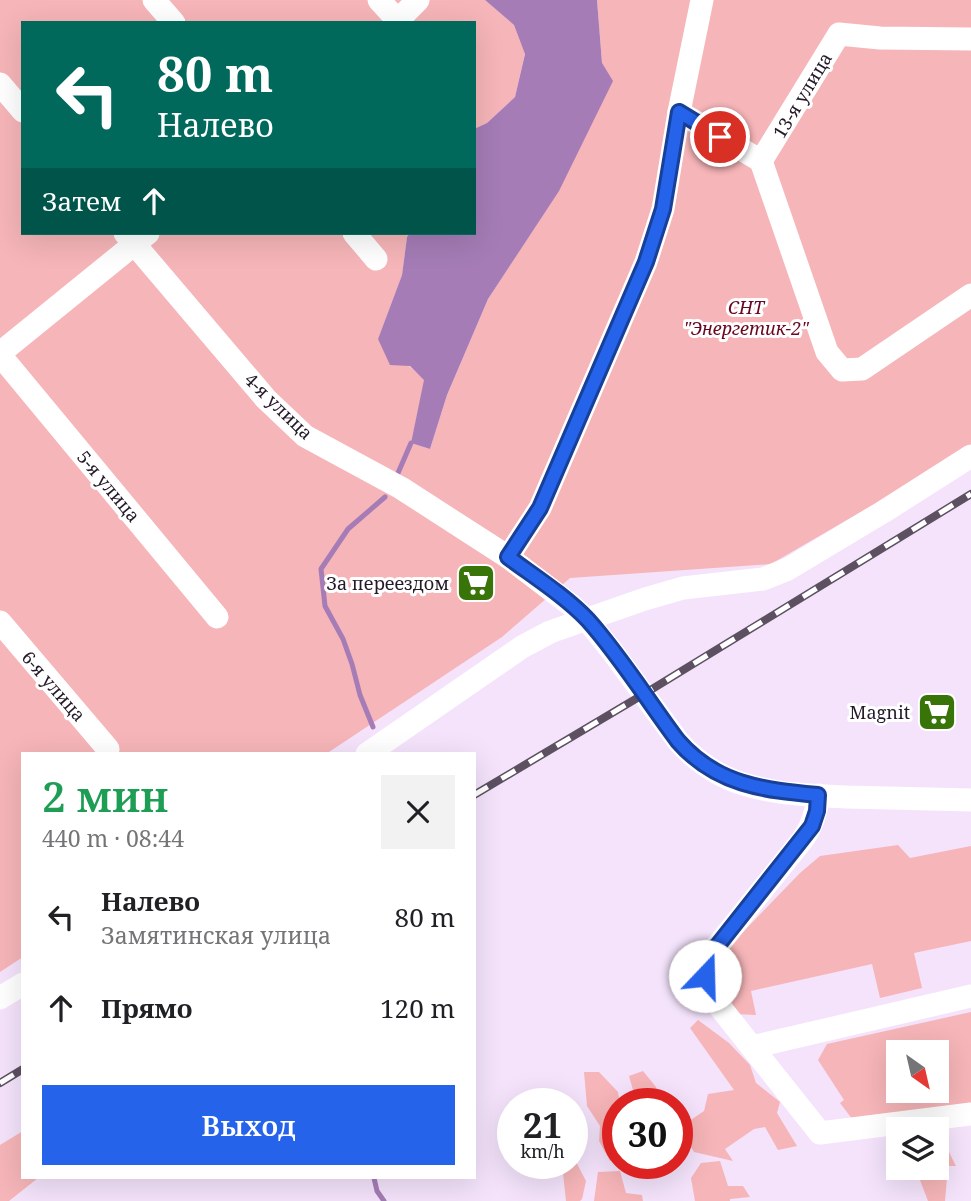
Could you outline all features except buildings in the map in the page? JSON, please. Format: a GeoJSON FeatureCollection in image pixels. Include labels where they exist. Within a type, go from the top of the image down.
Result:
{"type":"FeatureCollection","features":[{"type":"Feature","properties":{"kind":"street"},"geometry":{"type":"LineString","coordinates":[[154,0],[172,21]]}},
{"type":"Feature","properties":{"kind":"street"},"geometry":{"type":"LineString","coordinates":[[379,0],[397,21]]}},
{"type":"Feature","properties":{"kind":"street"},"geometry":{"type":"LineString","coordinates":[[399,21],[418,0]]}},
{"type":"Feature","properties":{"kind":"street"},"geometry":{"type":"LineString","coordinates":[[508,557],[540,508],[646,262],[663,209],[702,0]]}},
{"type":"Feature","properties":{"kind":"street","name":"13-я улица"},"geometry":{"type":"LineString","coordinates":[[761,162],[839,34],[880,38],[971,39]]}},
{"type":"Feature","properties":{"kind":"street"},"geometry":{"type":"LineString","coordinates":[[0,84],[21,109]]}},
{"type":"Feature","properties":{"kind":"street"},"geometry":{"type":"LineString","coordinates":[[679,112],[761,162],[827,352],[842,370],[862,369],[971,295]]}},
{"type":"Feature","properties":{"kind":"street"},"geometry":{"type":"LineString","coordinates":[[356,235],[376,259]]}},
{"type":"Feature","properties":{"kind":"street"},"geometry":{"type":"LineString","coordinates":[[0,354],[136,237]]}},
{"type":"Feature","properties":{"kind":"street","name":"4-я улица"},"geometry":{"type":"LineString","coordinates":[[136,237],[266,399],[305,436],[401,488],[508,557],[571,605],[612,651],[678,741],[699,761],[724,776],[750,786],[779,792],[971,800]]}},
{"type":"Feature","properties":{"kind":"street","name":"5-я улица"},"geometry":{"type":"LineString","coordinates":[[0,354],[217,617]]}},
{"type":"Feature","properties":{"kind":"street"},"geometry":{"type":"LineString","coordinates":[[370,752],[522,647],[550,632],[683,588],[763,579],[788,569],[971,456]]}},
{"type":"Feature","properties":{"kind":"street","name":"6-я улица"},"geometry":{"type":"LineString","coordinates":[[0,622],[108,749]]}},
{"type":"Feature","properties":{"kind":"street"},"geometry":{"type":"LineString","coordinates":[[818,795],[817,811],[808,832],[718,945],[702,960],[708,992],[820,1133],[971,1114]]}},
{"type":"Feature","properties":{"kind":"street"},"geometry":{"type":"LineString","coordinates":[[0,998],[21,985]]}},
{"type":"Feature","properties":{"kind":"street"},"geometry":{"type":"LineString","coordinates":[[752,1047],[971,996]]}},
{"type":"Feature","properties":{"kind":"green space","name":"СHТ \"Энергетик-2\""},"geometry":{"type":"Polygon","coordinates":[[[0,0],[485,0],[514,25],[525,53],[515,97],[487,123],[476,128],[476,21],[21,21],[21,235],[408,235],[402,275],[378,339],[425,380],[411,443],[430,449],[447,395],[488,299],[558,191],[602,63],[597,0],[971,0],[971,448],[771,564],[570,578],[502,637],[329,752],[21,752],[21,958],[0,972],[0,0]]]}},
{"type":"Feature","properties":{"kind":"green space"},"geometry":{"type":"Polygon","coordinates":[[[898,845],[910,858],[971,846],[971,941],[914,953],[922,988],[880,998],[872,964],[751,991],[756,1015],[735,1014],[720,994],[714,962],[800,873],[820,856],[898,845]]]}},
{"type":"Feature","properties":{"kind":"green space"},"geometry":{"type":"Polygon","coordinates":[[[971,1012],[971,1109],[853,1120],[840,1103],[844,1100],[818,1060],[827,1044],[971,1012]]]}},
{"type":"Feature","properties":{"kind":"green space"},"geometry":{"type":"Polygon","coordinates":[[[698,1020],[729,1043],[750,1065],[756,1083],[780,1102],[777,1113],[797,1146],[778,1150],[765,1127],[754,1129],[725,1149],[733,1161],[694,1152],[693,1118],[704,1111],[708,1094],[734,1090],[690,1028],[698,1020]]]}},
{"type":"Feature","properties":{"kind":"green space"},"geometry":{"type":"Polygon","coordinates":[[[643,1071],[656,1088],[632,1088],[629,1076],[643,1071]]]}},
{"type":"Feature","properties":{"kind":"green space"},"geometry":{"type":"Polygon","coordinates":[[[584,1072],[599,1072],[614,1088],[602,1088],[602,1146],[599,1141],[600,1126],[588,1108],[588,1088],[585,1088],[584,1072]]]}},
{"type":"Feature","properties":{"kind":"green space"},"geometry":{"type":"Polygon","coordinates":[[[21,1132],[21,1179],[37,1179],[9,1201],[0,1201],[0,1145],[21,1132]]]}},
{"type":"Feature","properties":{"kind":"green space"},"geometry":{"type":"Polygon","coordinates":[[[949,1152],[956,1166],[949,1166],[949,1152]]]}},
{"type":"Feature","properties":{"kind":"green space"},"geometry":{"type":"Polygon","coordinates":[[[720,1161],[728,1186],[743,1186],[750,1197],[730,1201],[695,1201],[691,1179],[701,1163],[720,1161]]]}},
{"type":"Feature","properties":{"kind":"green space"},"geometry":{"type":"Polygon","coordinates":[[[598,1172],[602,1172],[602,1179],[622,1179],[626,1193],[642,1195],[643,1201],[594,1201],[598,1172]]]}},
{"type":"Feature","properties":{"kind":"green space"},"geometry":{"type":"Polygon","coordinates":[[[564,1179],[585,1179],[582,1199],[566,1201],[564,1179]]]}},
{"type":"Feature","properties":{"kind":"green space"},"geometry":{"type":"Polygon","coordinates":[[[920,1180],[947,1180],[945,1201],[928,1201],[920,1180]]]}},
{"type":"Feature","properties":{"kind":"shaded area"},"geometry":{"type":"Polygon","coordinates":[[[485,0],[597,0],[602,63],[613,81],[559,191],[488,299],[447,395],[430,449],[411,443],[424,380],[410,366],[390,365],[378,339],[402,275],[408,235],[476,235],[476,128],[487,123],[515,97],[525,54],[514,25],[485,0]]]}},
{"type":"Feature","properties":{"kind":"waterway"},"geometry":{"type":"LineString","coordinates":[[398,473],[411,443]]}},
{"type":"Feature","properties":{"kind":"waterway"},"geometry":{"type":"LineString","coordinates":[[373,727],[343,639],[325,606],[321,569],[348,529],[385,497]]}},
{"type":"Feature","properties":{"kind":"waterway"},"geometry":{"type":"LineString","coordinates":[[374,1179],[377,1191],[384,1201]]}},
{"type":"Feature","properties":{"kind":"railway"},"geometry":{"type":"LineString","coordinates":[[476,794],[971,494]]}},
{"type":"Feature","properties":{"kind":"railway"},"geometry":{"type":"LineString","coordinates":[[0,1083],[21,1070]]}},
{"type":"Feature","properties":{"kind":"place","name":"За переездом"},"geometry":{"type":"Point","coordinates":[476,583]}},
{"type":"Feature","properties":{"kind":"place","name":"Magnit"},"geometry":{"type":"Point","coordinates":[937,712]}},
{"type":"Feature","properties":{"kind":"route"},"geometry":{"type":"LineString","coordinates":[[705,976],[702,960],[718,945],[812,826],[818,795],[779,792],[750,786],[724,776],[689,754],[587,620],[508,557],[540,508],[646,262],[663,209],[679,112],[720,137]]}}]}
